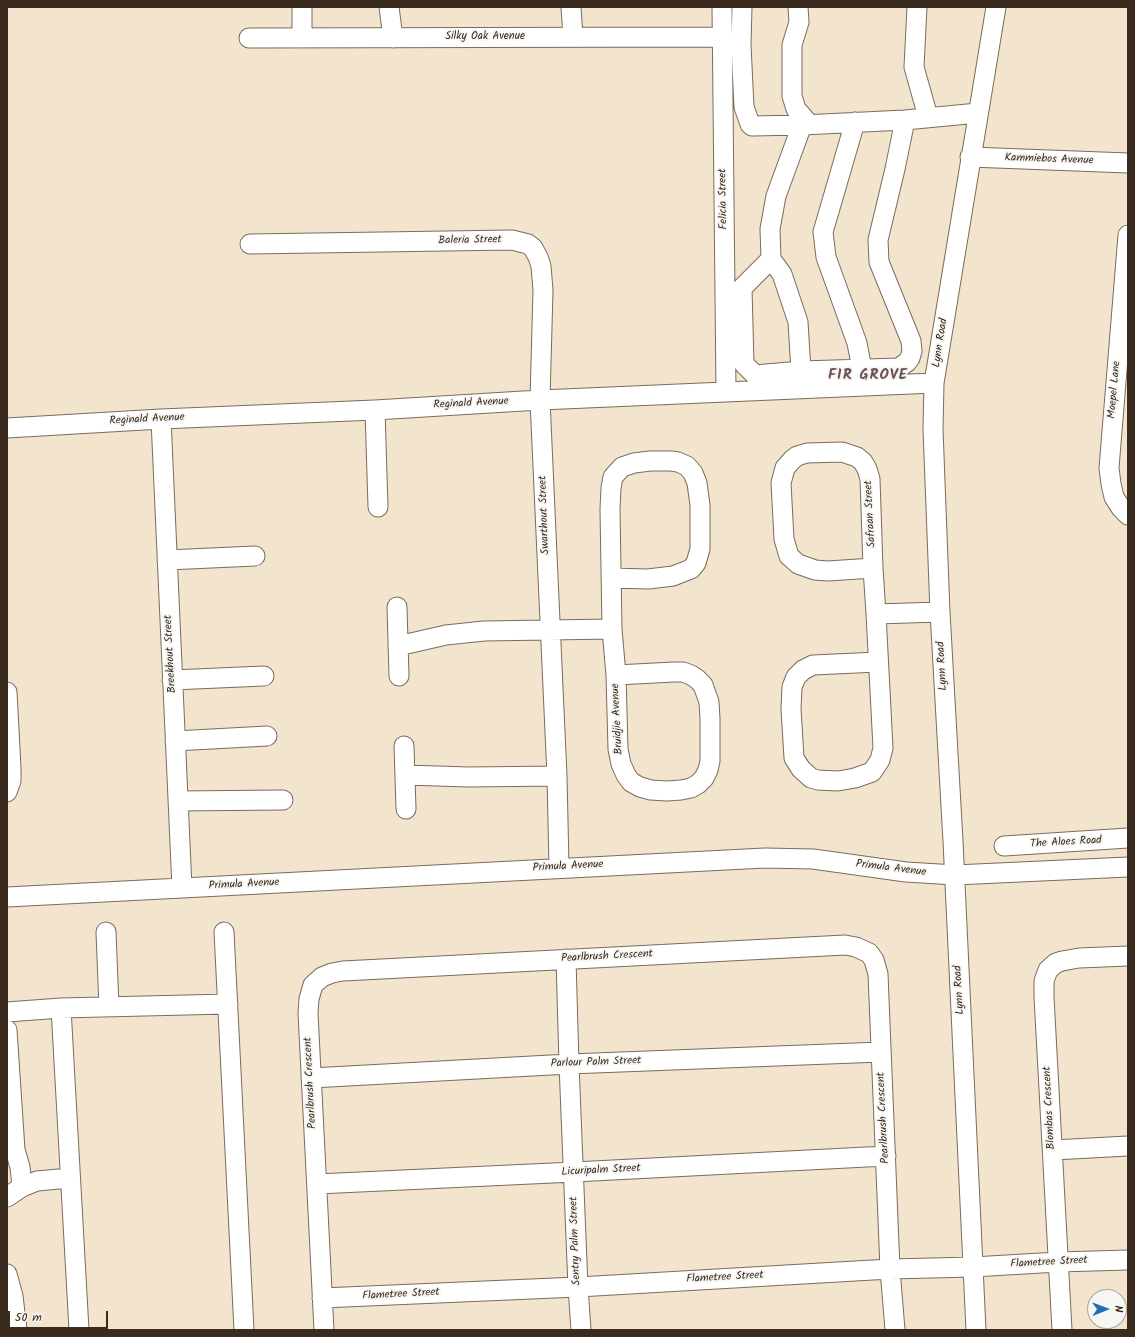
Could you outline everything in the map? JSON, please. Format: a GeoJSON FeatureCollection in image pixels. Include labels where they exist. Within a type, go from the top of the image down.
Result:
{"type":"FeatureCollection","features":[{"type":"Feature","properties":{"kind":"street"},"geometry":{"type":"LineString","coordinates":[[302,7],[302,38]]}},
{"type":"Feature","properties":{"kind":"street"},"geometry":{"type":"LineString","coordinates":[[389,7],[393,38]]}},
{"type":"Feature","properties":{"kind":"street"},"geometry":{"type":"LineString","coordinates":[[571,7],[573,37]]}},
{"type":"Feature","properties":{"kind":"street","name":"Felicia Street"},"geometry":{"type":"LineString","coordinates":[[722,7],[721,37],[726,391]]}},
{"type":"Feature","properties":{"kind":"street"},"geometry":{"type":"LineString","coordinates":[[742,7],[741,45],[744,107],[752,126],[905,120],[978,113]]}},
{"type":"Feature","properties":{"kind":"street"},"geometry":{"type":"LineString","coordinates":[[798,7],[799,22],[792,44],[792,96],[796,109],[806,125]]}},
{"type":"Feature","properties":{"kind":"street"},"geometry":{"type":"LineString","coordinates":[[917,7],[914,67],[928,117]]}},
{"type":"Feature","properties":{"kind":"street","name":"Lynn Road"},"geometry":{"type":"LineString","coordinates":[[976,1330],[955,875],[940,612],[933,429],[934,383],[996,7]]}},
{"type":"Feature","properties":{"kind":"street","name":"Silky Oak Avenue"},"geometry":{"type":"LineString","coordinates":[[249,38],[721,37]]}},
{"type":"Feature","properties":{"kind":"street"},"geometry":{"type":"LineString","coordinates":[[771,259],[742,288],[744,364],[755,375],[801,371],[899,368],[907,362],[912,351],[911,341],[879,262],[878,247],[878,240],[905,120]]}},
{"type":"Feature","properties":{"kind":"street"},"geometry":{"type":"LineString","coordinates":[[855,122],[823,232],[826,257],[857,343],[862,369]]}},
{"type":"Feature","properties":{"kind":"street"},"geometry":{"type":"LineString","coordinates":[[801,371],[798,322],[782,274],[771,259],[770,229],[776,196],[806,125]]}},
{"type":"Feature","properties":{"kind":"street","name":"Kammiebos Avenue"},"geometry":{"type":"LineString","coordinates":[[970,158],[1128,163]]}},
{"type":"Feature","properties":{"kind":"street","name":"Moepel Lane"},"geometry":{"type":"LineString","coordinates":[[1128,235],[1109,468],[1114,496],[1121,508],[1128,515]]}},
{"type":"Feature","properties":{"kind":"street","name":"Baleria Street"},"geometry":{"type":"LineString","coordinates":[[250,244],[512,240],[528,244],[533,248],[538,257],[542,272],[543,290],[540,400]]}},
{"type":"Feature","properties":{"kind":"street","name":"Reginald Avenue"},"geometry":{"type":"LineString","coordinates":[[7,428],[161,419],[375,410],[540,400],[934,383]]}},
{"type":"Feature","properties":{"kind":"street","name":"Swarthout Street"},"geometry":{"type":"LineString","coordinates":[[540,400],[557,776],[559,867]]}},
{"type":"Feature","properties":{"kind":"street"},"geometry":{"type":"LineString","coordinates":[[375,410],[378,507]]}},
{"type":"Feature","properties":{"kind":"street","name":"Breekhout Street"},"geometry":{"type":"LineString","coordinates":[[161,419],[182,888]]}},
{"type":"Feature","properties":{"kind":"street","name":"Safraan Street"},"geometry":{"type":"LineString","coordinates":[[873,568],[828,571],[815,570],[798,564],[789,556],[784,539],[781,483],[785,468],[797,456],[807,453],[842,452],[857,457],[868,468],[870,479],[873,568],[883,748],[880,760],[872,772],[855,778],[838,780],[818,780],[811,778],[801,769],[794,758],[791,709],[792,686],[796,677],[807,667],[813,665],[878,662]]}},
{"type":"Feature","properties":{"kind":"street","name":"Bruidjie Avenue"},"geometry":{"type":"LineString","coordinates":[[612,578],[648,579],[673,576],[690,569],[696,562],[700,549],[700,505],[697,483],[693,473],[687,466],[671,461],[634,463],[622,467],[613,477],[610,508],[612,629],[616,675],[618,749],[621,764],[626,775],[631,782],[640,787],[651,790],[681,790],[691,788],[698,784],[704,778],[710,761],[709,702],[703,685],[691,675],[683,672],[616,675]]}},
{"type":"Feature","properties":{"kind":"street"},"geometry":{"type":"LineString","coordinates":[[167,560],[255,556]]}},
{"type":"Feature","properties":{"kind":"street"},"geometry":{"type":"LineString","coordinates":[[397,608],[399,676]]}},
{"type":"Feature","properties":{"kind":"street"},"geometry":{"type":"LineString","coordinates":[[876,614],[940,612]]}},
{"type":"Feature","properties":{"kind":"street"},"geometry":{"type":"LineString","coordinates":[[398,646],[464,632],[612,629]]}},
{"type":"Feature","properties":{"kind":"street"},"geometry":{"type":"LineString","coordinates":[[172,680],[264,676]]}},
{"type":"Feature","properties":{"kind":"street"},"geometry":{"type":"LineString","coordinates":[[7,692],[11,768],[11,781],[7,792]]}},
{"type":"Feature","properties":{"kind":"street"},"geometry":{"type":"LineString","coordinates":[[175,741],[267,736]]}},
{"type":"Feature","properties":{"kind":"street"},"geometry":{"type":"LineString","coordinates":[[404,746],[406,809]]}},
{"type":"Feature","properties":{"kind":"street"},"geometry":{"type":"LineString","coordinates":[[405,775],[469,777],[557,776]]}},
{"type":"Feature","properties":{"kind":"street"},"geometry":{"type":"LineString","coordinates":[[178,801],[282,800]]}},
{"type":"Feature","properties":{"kind":"street","name":"The Aloes Road"},"geometry":{"type":"LineString","coordinates":[[1004,846],[1128,838]]}},
{"type":"Feature","properties":{"kind":"street","name":"Primula Avenue"},"geometry":{"type":"LineString","coordinates":[[7,897],[559,867],[765,858],[813,859],[906,872],[955,875],[1128,867]]}},
{"type":"Feature","properties":{"kind":"street"},"geometry":{"type":"LineString","coordinates":[[106,932],[109,1007]]}},
{"type":"Feature","properties":{"kind":"street"},"geometry":{"type":"LineString","coordinates":[[224,932],[244,1330],[238,1330]]}},
{"type":"Feature","properties":{"kind":"street","name":"Pearlbrush Crescent"},"geometry":{"type":"LineString","coordinates":[[324,1330],[308,1013],[309,999],[313,985],[322,977],[343,971],[845,945],[856,947],[869,953],[874,960],[878,974],[890,1269],[895,1330]]}},
{"type":"Feature","properties":{"kind":"street","name":"Blombas Crescent"},"geometry":{"type":"LineString","coordinates":[[1062,1330],[1044,981],[1048,970],[1056,963],[1062,961],[1079,958],[1128,956]]}},
{"type":"Feature","properties":{"kind":"street","name":"Sentry Palm Street"},"geometry":{"type":"LineString","coordinates":[[566,959],[578,1287],[581,1330]]}},
{"type":"Feature","properties":{"kind":"street"},"geometry":{"type":"LineString","coordinates":[[7,1012],[61,1008],[228,1004]]}},
{"type":"Feature","properties":{"kind":"street"},"geometry":{"type":"LineString","coordinates":[[61,1008],[79,1330]]}},
{"type":"Feature","properties":{"kind":"street"},"geometry":{"type":"LineString","coordinates":[[7,1030],[15,1150],[20,1167],[15,1192]]}},
{"type":"Feature","properties":{"kind":"street","name":"Parlour Palm Street"},"geometry":{"type":"LineString","coordinates":[[311,1078],[569,1064],[881,1052]]}},
{"type":"Feature","properties":{"kind":"street"},"geometry":{"type":"LineString","coordinates":[[1053,1150],[1128,1146]]}},
{"type":"Feature","properties":{"kind":"street","name":"Licuripalm Street"},"geometry":{"type":"LineString","coordinates":[[317,1184],[886,1156]]}},
{"type":"Feature","properties":{"kind":"street"},"geometry":{"type":"LineString","coordinates":[[15,1192],[37,1181],[70,1178]]}},
{"type":"Feature","properties":{"kind":"street","name":"Flametree Street"},"geometry":{"type":"LineString","coordinates":[[322,1298],[578,1287],[890,1269],[1128,1260]]}},
{"type":"Feature","properties":{"kind":"street"},"geometry":{"type":"LineString","coordinates":[[7,1274],[13,1296],[17,1330]]}},
{"type":"Feature","properties":{"kind":"district","name":"FIR GROVE"},"geometry":{"type":"Point","coordinates":[868,376]}}]}
